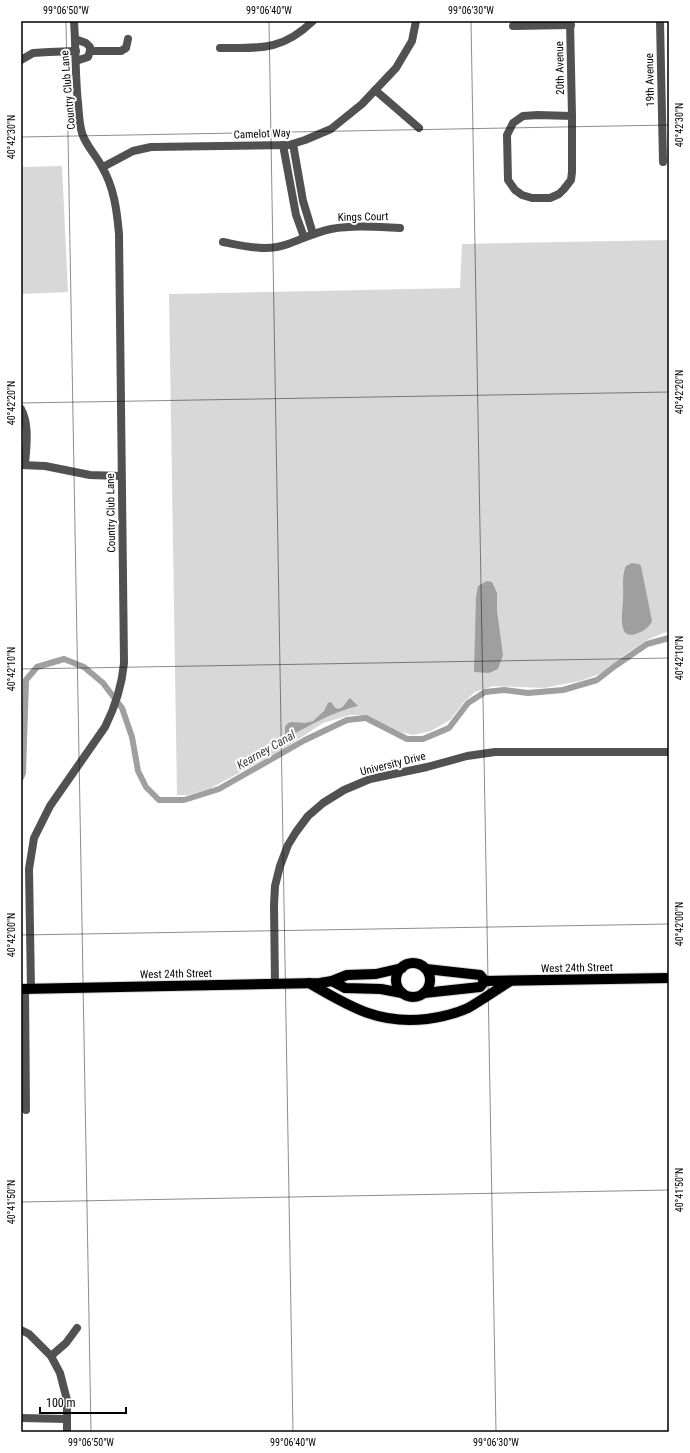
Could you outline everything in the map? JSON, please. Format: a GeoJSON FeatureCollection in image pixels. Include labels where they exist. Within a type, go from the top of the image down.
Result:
{"type":"FeatureCollection","features":[{"type":"Feature","properties":{"kind":"main road"},"geometry":{"type":"LineString","coordinates":[[410,964],[415,964],[426,969],[430,980],[424,993],[412,997],[402,993],[396,980],[402,968],[410,964]]}},
{"type":"Feature","properties":{"kind":"main road","name":"West 24th Street"},"geometry":{"type":"LineString","coordinates":[[25,989],[309,983],[332,981],[347,975],[376,974],[402,968]]}},
{"type":"Feature","properties":{"kind":"main road","name":"West 24th Street"},"geometry":{"type":"LineString","coordinates":[[426,969],[480,975],[485,981]]}},
{"type":"Feature","properties":{"kind":"main road","name":"West 24th Street"},"geometry":{"type":"LineString","coordinates":[[485,981],[669,978]]}},
{"type":"Feature","properties":{"kind":"main road","name":"West 24th Street"},"geometry":{"type":"LineString","coordinates":[[332,981],[345,988],[382,989],[402,993]]}},
{"type":"Feature","properties":{"kind":"main road","name":"West 24th Street"},"geometry":{"type":"LineString","coordinates":[[424,993],[480,987],[485,981]]}},
{"type":"Feature","properties":{"kind":"main road"},"geometry":{"type":"LineString","coordinates":[[309,983],[345,1004],[367,1014],[392,1020],[412,1021],[444,1017],[467,1008],[511,981]]}},
{"type":"Feature","properties":{"kind":"street","name":"Country Club Lane"},"geometry":{"type":"LineString","coordinates":[[26,1110],[25,989],[29,869],[34,838],[50,806],[105,727],[112,712],[120,687],[124,663],[119,234],[113,193],[103,167],[91,150],[83,134],[80,122],[76,83],[74,21]]}},
{"type":"Feature","properties":{"kind":"street"},"geometry":{"type":"LineString","coordinates":[[220,48],[267,47],[282,43],[295,37],[313,21]]}},
{"type":"Feature","properties":{"kind":"street","name":"Camelot Way"},"geometry":{"type":"LineString","coordinates":[[103,167],[133,151],[151,147],[293,144],[331,129],[362,104],[396,68],[412,41],[416,21]]}},
{"type":"Feature","properties":{"kind":"street","name":"19th Avenue"},"geometry":{"type":"LineString","coordinates":[[660,21],[663,162]]}},
{"type":"Feature","properties":{"kind":"street"},"geometry":{"type":"LineString","coordinates":[[513,26],[570,23]]}},
{"type":"Feature","properties":{"kind":"street","name":"20th Avenue"},"geometry":{"type":"LineString","coordinates":[[570,23],[572,116],[571,180],[559,194],[550,198],[532,198],[522,195],[515,190],[508,180],[507,135],[513,123],[523,116],[538,114],[572,116]]}},
{"type":"Feature","properties":{"kind":"street"},"geometry":{"type":"LineString","coordinates":[[75,39],[86,43],[90,47],[88,56],[76,61]]}},
{"type":"Feature","properties":{"kind":"street"},"geometry":{"type":"LineString","coordinates":[[90,51],[121,51],[126,48],[128,39]]}},
{"type":"Feature","properties":{"kind":"street"},"geometry":{"type":"LineString","coordinates":[[21,60],[33,54],[76,51]]}},
{"type":"Feature","properties":{"kind":"street"},"geometry":{"type":"LineString","coordinates":[[375,90],[419,128]]}},
{"type":"Feature","properties":{"kind":"street"},"geometry":{"type":"LineString","coordinates":[[293,144],[303,201],[313,234]]}},
{"type":"Feature","properties":{"kind":"street"},"geometry":{"type":"LineString","coordinates":[[283,145],[296,215],[304,237]]}},
{"type":"Feature","properties":{"kind":"street","name":"Kings Court"},"geometry":{"type":"LineString","coordinates":[[223,242],[247,247],[269,248],[287,245],[304,237],[331,229],[348,227],[400,228]]}},
{"type":"Feature","properties":{"kind":"street"},"geometry":{"type":"LineString","coordinates":[[21,409],[24,415],[26,437],[23,465],[45,466],[90,476],[121,476]]}},
{"type":"Feature","properties":{"kind":"street","name":"University Drive"},"geometry":{"type":"LineString","coordinates":[[275,984],[274,895],[277,877],[284,855],[296,832],[308,816],[323,802],[344,790],[370,779],[427,767],[467,756],[495,752],[669,752]]}},
{"type":"Feature","properties":{"kind":"street"},"geometry":{"type":"LineString","coordinates":[[51,1356],[66,1343],[77,1328]]}},
{"type":"Feature","properties":{"kind":"street"},"geometry":{"type":"LineString","coordinates":[[21,1330],[29,1334],[51,1356],[60,1373],[67,1400],[67,1432]]}},
{"type":"Feature","properties":{"kind":"street"},"geometry":{"type":"LineString","coordinates":[[21,1418],[67,1419]]}},
{"type":"Feature","properties":{"kind":"shaded area"},"geometry":{"type":"Polygon","coordinates":[[[62,166],[68,292],[21,294],[21,167],[62,166]]]}},
{"type":"Feature","properties":{"kind":"shaded area"},"geometry":{"type":"Polygon","coordinates":[[[669,240],[669,632],[647,640],[623,656],[602,673],[580,681],[544,688],[493,686],[475,692],[464,702],[450,720],[431,731],[413,735],[401,732],[369,716],[350,715],[323,723],[285,748],[209,789],[188,795],[177,795],[169,294],[460,288],[462,244],[669,240]]]}},
{"type":"Feature","properties":{"kind":"shaded area"},"geometry":{"type":"Polygon","coordinates":[[[632,563],[639,564],[641,566],[652,621],[644,630],[631,635],[626,633],[624,630],[622,617],[624,574],[626,566],[632,563]]]}},
{"type":"Feature","properties":{"kind":"shaded area"},"geometry":{"type":"Polygon","coordinates":[[[487,581],[492,582],[497,593],[497,611],[503,655],[498,669],[489,673],[474,672],[476,597],[478,586],[487,581]]]}},
{"type":"Feature","properties":{"kind":"shaded area"},"geometry":{"type":"Polygon","coordinates":[[[350,698],[358,706],[330,715],[288,737],[285,734],[285,727],[288,723],[305,723],[313,721],[324,711],[328,703],[331,702],[335,708],[340,709],[350,698]]]}},
{"type":"Feature","properties":{"kind":"waterway","name":"Kearney Canal"},"geometry":{"type":"LineString","coordinates":[[21,778],[23,773],[26,680],[37,667],[64,659],[84,667],[103,683],[122,708],[132,737],[138,771],[146,787],[159,800],[184,800],[219,789],[305,740],[347,720],[366,718],[407,739],[423,739],[449,728],[468,703],[485,692],[504,690],[528,693],[563,690],[597,680],[647,644],[669,638]]}}]}
